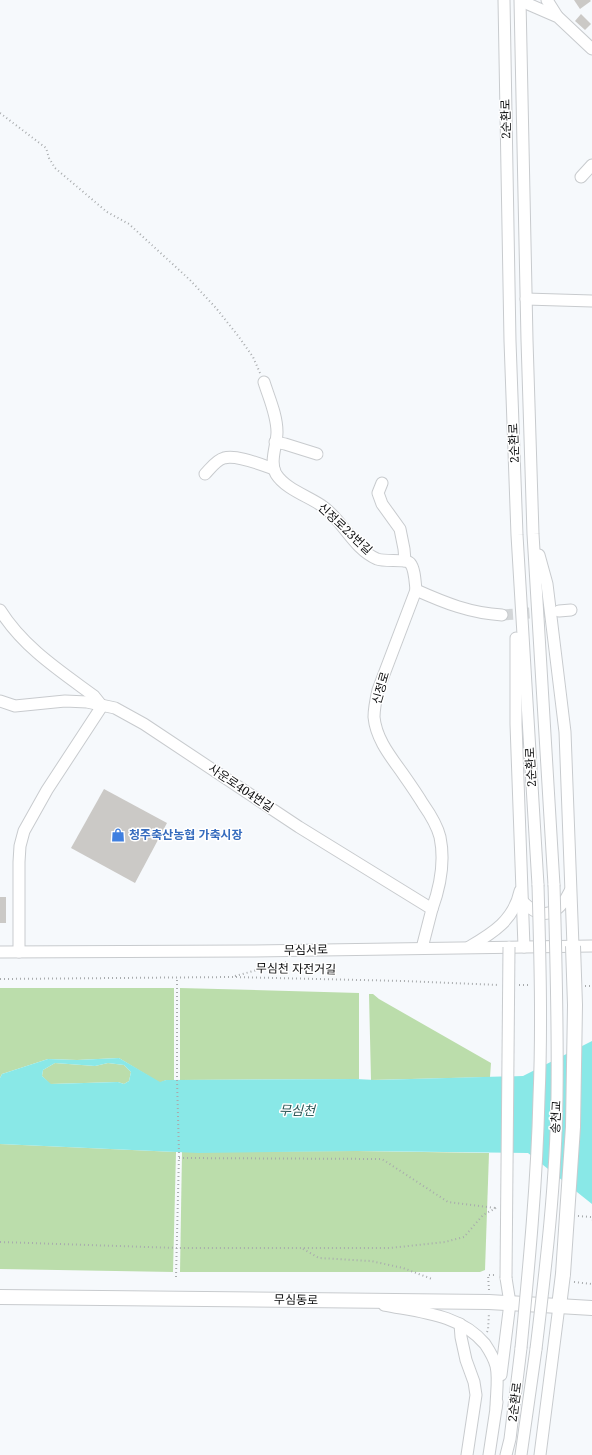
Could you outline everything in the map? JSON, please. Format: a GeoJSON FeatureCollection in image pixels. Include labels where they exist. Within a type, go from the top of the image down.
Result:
{"type":"FeatureCollection","features":[{"type":"Feature","properties":{"kind":"main road"},"geometry":{"type":"LineString","coordinates":[[559,1306],[563,1277],[573,1127],[575,1005],[574,946]]}},
{"type":"Feature","properties":{"kind":"main road","name":"무심동로"},"geometry":{"type":"LineString","coordinates":[[0,1297],[358,1300],[510,1303],[592,1308]]}},
{"type":"Feature","properties":{"kind":"street","name":"2순환로"},"geometry":{"type":"LineString","coordinates":[[504,0],[510,325],[516,502],[538,886]]}},
{"type":"Feature","properties":{"kind":"street"},"geometry":{"type":"LineString","coordinates":[[547,0],[558,17],[592,49]]}},
{"type":"Feature","properties":{"kind":"street","name":"2순환로"},"geometry":{"type":"LineString","coordinates":[[524,2],[526,299],[533,534],[554,885]]}},
{"type":"Feature","properties":{"kind":"street"},"geometry":{"type":"LineString","coordinates":[[524,2],[558,17]]}},
{"type":"Feature","properties":{"kind":"street"},"geometry":{"type":"LineString","coordinates":[[581,177],[592,165]]}},
{"type":"Feature","properties":{"kind":"street"},"geometry":{"type":"LineString","coordinates":[[526,299],[592,301]]}},
{"type":"Feature","properties":{"kind":"street"},"geometry":{"type":"LineString","coordinates":[[205,474],[215,464],[224,458],[235,458],[274,469],[277,432],[274,411],[264,382]]}},
{"type":"Feature","properties":{"kind":"street"},"geometry":{"type":"LineString","coordinates":[[275,442],[317,454]]}},
{"type":"Feature","properties":{"kind":"street","name":"신정로23번길"},"geometry":{"type":"LineString","coordinates":[[274,469],[283,482],[327,510],[351,538],[365,551],[378,559],[404,562]]}},
{"type":"Feature","properties":{"kind":"street"},"geometry":{"type":"LineString","coordinates":[[382,483],[378,493],[382,504],[400,529],[404,549],[404,562],[411,564],[414,573],[416,590],[470,611],[502,615]]}},
{"type":"Feature","properties":{"kind":"street"},"geometry":{"type":"LineString","coordinates":[[516,502],[509,536],[516,633],[516,724],[523,879],[524,947]]}},
{"type":"Feature","properties":{"kind":"street"},"geometry":{"type":"LineString","coordinates":[[533,534],[547,584],[565,732],[570,890],[574,946]]}},
{"type":"Feature","properties":{"kind":"street","name":"신정로"},"geometry":{"type":"LineString","coordinates":[[416,590],[378,690],[374,717],[377,731],[384,747],[431,816],[440,836],[442,852],[441,872],[436,898],[432,909]]}},
{"type":"Feature","properties":{"kind":"street"},"geometry":{"type":"LineString","coordinates":[[0,610],[7,622],[29,647],[94,696],[102,706],[47,790],[24,831],[18,862],[20,952]]}},
{"type":"Feature","properties":{"kind":"street"},"geometry":{"type":"LineString","coordinates":[[559,611],[571,610]]}},
{"type":"Feature","properties":{"kind":"street","name":"사운로404번길"},"geometry":{"type":"LineString","coordinates":[[0,701],[15,706],[66,701],[86,702],[115,708],[144,724],[299,827],[432,909]]}},
{"type":"Feature","properties":{"kind":"street"},"geometry":{"type":"LineString","coordinates":[[468,948],[494,932],[512,913],[518,899],[523,879]]}},
{"type":"Feature","properties":{"kind":"street","name":"송천교"},"geometry":{"type":"LineString","coordinates":[[536,1349],[552,1196],[557,1097],[557,969],[554,885]]}},
{"type":"Feature","properties":{"kind":"street","name":"송천교"},"geometry":{"type":"LineString","coordinates":[[521,1348],[535,1195],[540,1097],[540,968],[538,886]]}},
{"type":"Feature","properties":{"kind":"street"},"geometry":{"type":"LineString","coordinates":[[523,902],[535,912],[551,913],[561,907],[570,890]]}},
{"type":"Feature","properties":{"kind":"street"},"geometry":{"type":"LineString","coordinates":[[422,948],[432,909]]}},
{"type":"Feature","properties":{"kind":"street","name":"무심서로"},"geometry":{"type":"LineString","coordinates":[[0,952],[592,946]]}},
{"type":"Feature","properties":{"kind":"street"},"geometry":{"type":"LineString","coordinates":[[489,1455],[510,1303],[506,1278],[509,947]]}},
{"type":"Feature","properties":{"kind":"street"},"geometry":{"type":"LineString","coordinates":[[358,1300],[438,1316],[460,1324],[474,1333],[490,1350],[496,1365],[496,1408]]}},
{"type":"Feature","properties":{"kind":"street"},"geometry":{"type":"LineString","coordinates":[[540,1455],[559,1306]]}},
{"type":"Feature","properties":{"kind":"street"},"geometry":{"type":"LineString","coordinates":[[460,1324],[466,1360],[474,1382],[476,1395],[467,1455]]}},
{"type":"Feature","properties":{"kind":"street","name":"2순환로"},"geometry":{"type":"LineString","coordinates":[[506,1455],[510,1438],[521,1348]]}},
{"type":"Feature","properties":{"kind":"street","name":"2순환로"},"geometry":{"type":"LineString","coordinates":[[521,1455],[536,1349]]}},
{"type":"Feature","properties":{"kind":"path"},"geometry":{"type":"LineString","coordinates":[[0,113],[46,148],[49,158],[55,168],[107,212],[129,224],[190,280],[216,308],[239,337],[253,357],[264,382]]}},
{"type":"Feature","properties":{"kind":"path"},"geometry":{"type":"LineString","coordinates":[[232,977],[290,961]]}},
{"type":"Feature","properties":{"kind":"path"},"geometry":{"type":"LineString","coordinates":[[176,1277],[179,1158],[177,977]]}},
{"type":"Feature","properties":{"kind":"path","name":"무심천 자전거길"},"geometry":{"type":"LineString","coordinates":[[0,978],[232,977],[500,985]]}},
{"type":"Feature","properties":{"kind":"path"},"geometry":{"type":"LineString","coordinates":[[516,985],[531,985]]}},
{"type":"Feature","properties":{"kind":"path"},"geometry":{"type":"LineString","coordinates":[[584,986],[592,986]]}},
{"type":"Feature","properties":{"kind":"path"},"geometry":{"type":"LineString","coordinates":[[179,1158],[382,1159],[448,1202],[502,1208]]}},
{"type":"Feature","properties":{"kind":"path"},"geometry":{"type":"LineString","coordinates":[[0,1242],[176,1248],[390,1248],[445,1242],[464,1237],[483,1215],[495,1208]]}},
{"type":"Feature","properties":{"kind":"path"},"geometry":{"type":"LineString","coordinates":[[576,1216],[591,1217],[592,1220]]}},
{"type":"Feature","properties":{"kind":"path"},"geometry":{"type":"LineString","coordinates":[[302,1248],[319,1258],[371,1261],[403,1268],[432,1279]]}},
{"type":"Feature","properties":{"kind":"path"},"geometry":{"type":"LineString","coordinates":[[563,1277],[592,1284]]}},
{"type":"Feature","properties":{"kind":"green space"},"geometry":{"type":"Polygon","coordinates":[[[0,988],[174,988],[174,1080],[166,1080],[160,1083],[119,1058],[77,1060],[48,1059],[2,1074],[0,1078],[0,988]]]}},
{"type":"Feature","properties":{"kind":"green space"},"geometry":{"type":"Polygon","coordinates":[[[180,988],[359,993],[359,1079],[180,1080],[180,988]]]}},
{"type":"Feature","properties":{"kind":"green space"},"geometry":{"type":"Polygon","coordinates":[[[369,994],[373,994],[379,999],[491,1063],[490,1077],[371,1080],[369,994]]]}},
{"type":"Feature","properties":{"kind":"green space"},"geometry":{"type":"Polygon","coordinates":[[[55,1063],[95,1066],[108,1063],[124,1065],[131,1072],[129,1081],[124,1084],[118,1082],[50,1084],[42,1076],[43,1070],[55,1063]]]}},
{"type":"Feature","properties":{"kind":"green space"},"geometry":{"type":"Polygon","coordinates":[[[0,1144],[176,1152],[173,1272],[0,1269],[0,1144]]]}},
{"type":"Feature","properties":{"kind":"green space"},"geometry":{"type":"Polygon","coordinates":[[[357,1151],[489,1153],[485,1270],[480,1272],[180,1272],[182,1152],[357,1151]]]}},
{"type":"Feature","properties":{"kind":"water","name":"무심천"},"geometry":{"type":"Polygon","coordinates":[[[592,1041],[592,1204],[528,1153],[357,1151],[198,1153],[0,1144],[0,1078],[2,1074],[48,1059],[77,1060],[119,1058],[160,1082],[166,1080],[375,1080],[523,1076],[592,1041]],[[55,1063],[43,1070],[42,1076],[51,1084],[118,1082],[124,1084],[129,1081],[131,1072],[124,1065],[108,1063],[95,1066],[55,1063]]]}},
{"type":"Feature","properties":{"kind":"building"},"geometry":{"type":"Polygon","coordinates":[[[574,0],[590,0],[591,1],[580,9],[574,0]]]}},
{"type":"Feature","properties":{"kind":"building"},"geometry":{"type":"Polygon","coordinates":[[[581,14],[591,24],[585,30],[575,21],[581,14]]]}},
{"type":"Feature","properties":{"kind":"building"},"geometry":{"type":"Polygon","coordinates":[[[104,789],[167,823],[135,883],[71,848],[104,789]]]}},
{"type":"Feature","properties":{"kind":"building"},"geometry":{"type":"Polygon","coordinates":[[[0,897],[6,897],[6,923],[0,923],[0,897]]]}},
{"type":"Feature","properties":{"kind":"tunnel"},"geometry":{"type":"LineString","coordinates":[[502,615],[559,611]]}},
{"type":"Feature","properties":{"kind":"place","name":"청주축산농협 가축시장"},"geometry":{"type":"Point","coordinates":[118,835]}}]}
